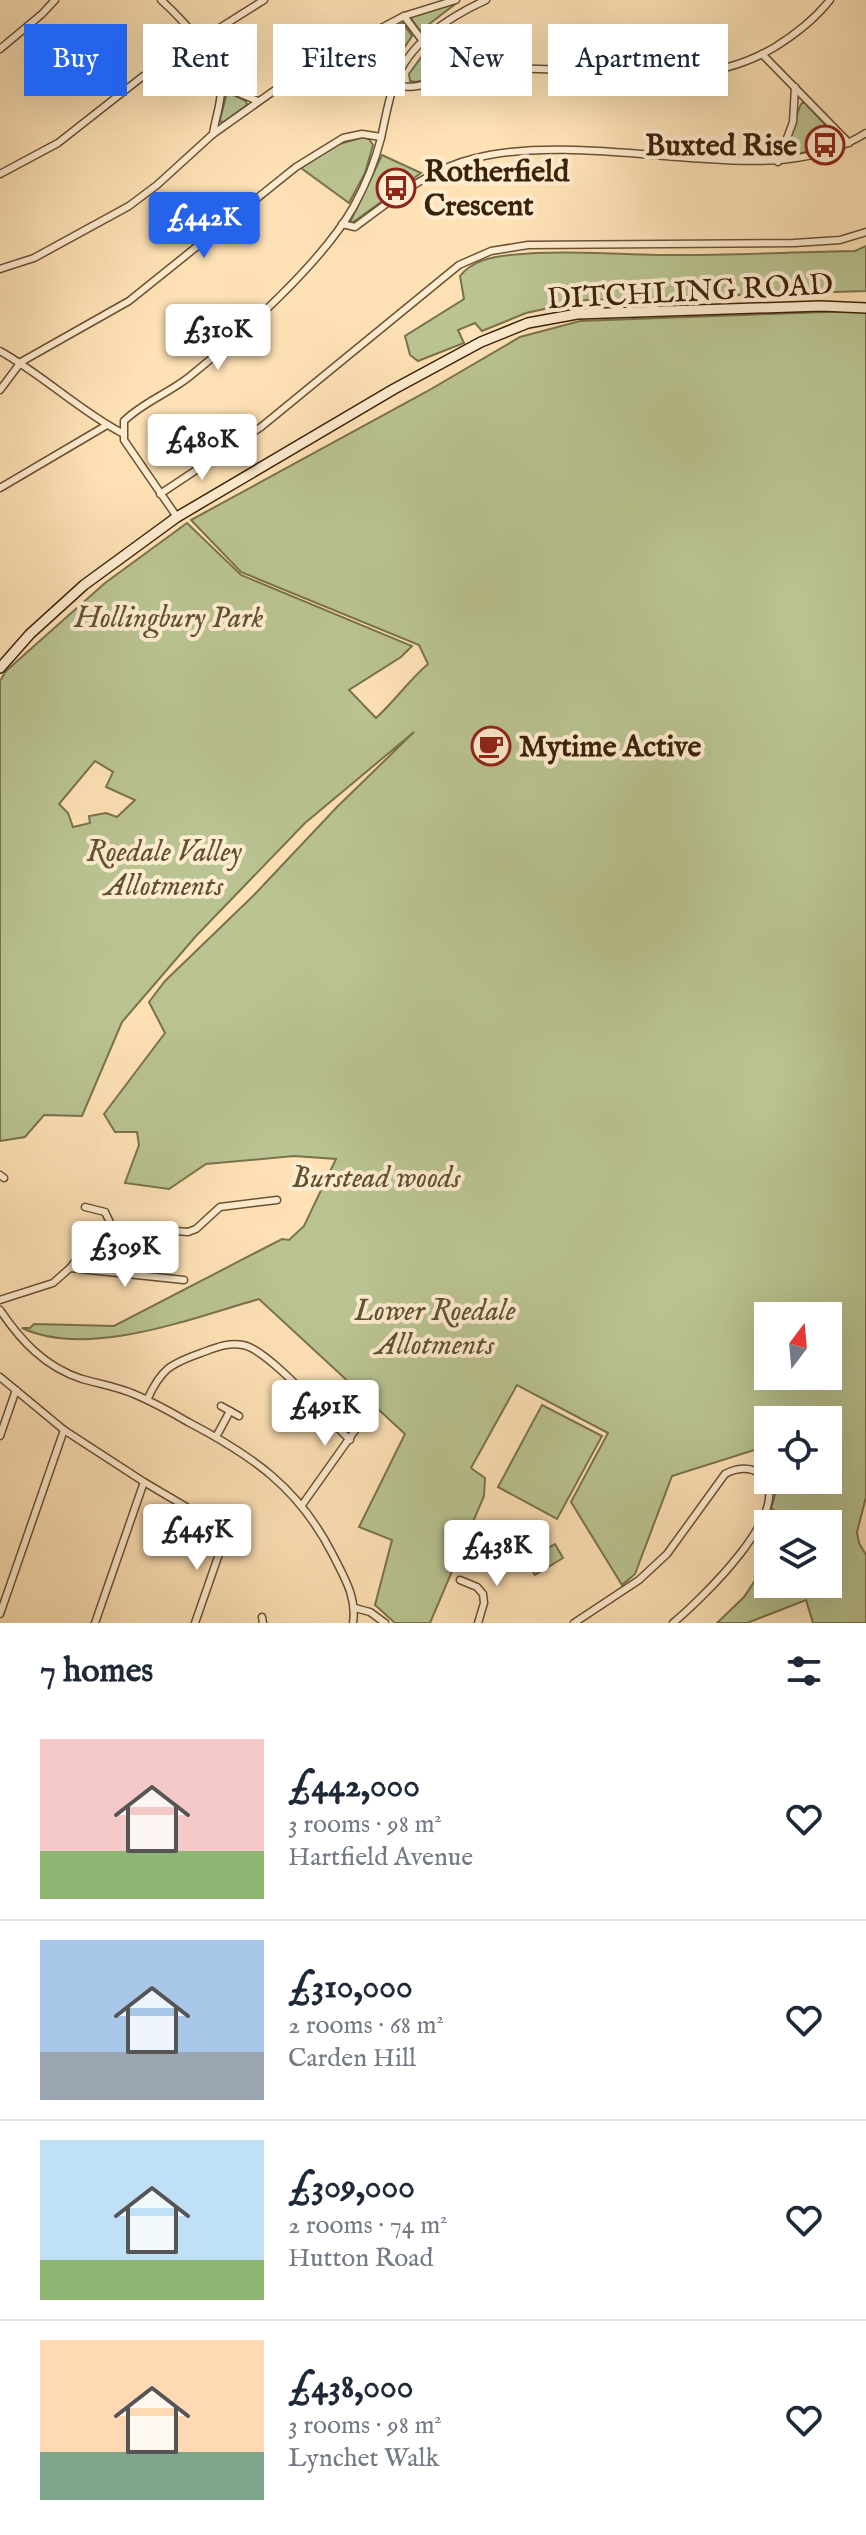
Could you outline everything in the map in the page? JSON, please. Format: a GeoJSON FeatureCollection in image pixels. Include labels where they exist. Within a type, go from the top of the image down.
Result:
{"type":"FeatureCollection","features":[{"type":"Feature","properties":{"kind":"street"},"geometry":{"type":"LineString","coordinates":[[0,49],[55,0]]}},
{"type":"Feature","properties":{"kind":"street"},"geometry":{"type":"LineString","coordinates":[[161,0],[187,24]]}},
{"type":"Feature","properties":{"kind":"street"},"geometry":{"type":"LineString","coordinates":[[225,24],[264,0]]}},
{"type":"Feature","properties":{"kind":"street"},"geometry":{"type":"LineString","coordinates":[[0,269],[34,258],[129,206],[213,134],[306,68],[404,16],[456,0]]}},
{"type":"Feature","properties":{"kind":"street"},"geometry":{"type":"LineString","coordinates":[[443,24],[486,0]]}},
{"type":"Feature","properties":{"kind":"street"},"geometry":{"type":"LineString","coordinates":[[405,88],[451,77],[503,70],[677,76],[704,73],[762,54],[808,23],[830,0]]}},
{"type":"Feature","properties":{"kind":"street"},"geometry":{"type":"LineString","coordinates":[[404,16],[421,39]]}},
{"type":"Feature","properties":{"kind":"street"},"geometry":{"type":"LineString","coordinates":[[405,64],[421,41]]}},
{"type":"Feature","properties":{"kind":"street"},"geometry":{"type":"LineString","coordinates":[[762,54],[849,143]]}},
{"type":"Feature","properties":{"kind":"street"},"geometry":{"type":"LineString","coordinates":[[0,174],[58,143],[143,76]]}},
{"type":"Feature","properties":{"kind":"street"},"geometry":{"type":"LineString","coordinates":[[778,162],[793,122],[795,87]]}},
{"type":"Feature","properties":{"kind":"street"},"geometry":{"type":"LineString","coordinates":[[213,134],[220,96]]}},
{"type":"Feature","properties":{"kind":"street"},"geometry":{"type":"LineString","coordinates":[[246,96],[258,101]]}},
{"type":"Feature","properties":{"kind":"street"},"geometry":{"type":"LineString","coordinates":[[177,517],[124,440],[122,424],[188,378],[241,332],[342,224],[367,178],[391,96]]}},
{"type":"Feature","properties":{"kind":"street"},"geometry":{"type":"LineString","coordinates":[[342,224],[355,227],[413,184],[474,158],[504,153],[573,152],[778,162],[812,156],[849,143],[866,133]]}},
{"type":"Feature","properties":{"kind":"street"},"geometry":{"type":"LineString","coordinates":[[0,390],[21,362],[129,301],[296,167],[333,143],[362,134],[381,137]]}},
{"type":"Feature","properties":{"kind":"street"},"geometry":{"type":"LineString","coordinates":[[160,494],[261,427],[421,294],[459,265],[482,254],[528,245],[794,243],[840,240],[866,232]]}},
{"type":"Feature","properties":{"kind":"street","name":"DITCHLING ROAD"},"geometry":{"type":"LineString","coordinates":[[0,668],[30,634],[84,585],[177,517],[258,467],[481,342],[528,323],[577,314],[821,306],[866,308]]}},
{"type":"Feature","properties":{"kind":"street"},"geometry":{"type":"LineString","coordinates":[[0,351],[21,362],[122,433]]}},
{"type":"Feature","properties":{"kind":"street"},"geometry":{"type":"LineString","coordinates":[[0,488],[107,425]]}},
{"type":"Feature","properties":{"kind":"street"},"geometry":{"type":"LineString","coordinates":[[0,1300],[53,1283],[88,1245],[114,1231],[142,1228],[188,1232],[196,1229],[220,1207],[277,1200]]}},
{"type":"Feature","properties":{"kind":"street"},"geometry":{"type":"LineString","coordinates":[[85,1207],[105,1212],[114,1231]]}},
{"type":"Feature","properties":{"kind":"street"},"geometry":{"type":"LineString","coordinates":[[70,1268],[184,1280]]}},
{"type":"Feature","properties":{"kind":"street"},"geometry":{"type":"LineString","coordinates":[[0,1310],[24,1343],[55,1367],[147,1400],[259,1463],[302,1505],[326,1540],[347,1582],[355,1608],[353,1623]]}},
{"type":"Feature","properties":{"kind":"street"},"geometry":{"type":"LineString","coordinates":[[147,1400],[159,1376],[173,1364],[220,1346],[243,1345],[264,1356],[350,1440]]}},
{"type":"Feature","properties":{"kind":"street"},"geometry":{"type":"LineString","coordinates":[[0,1377],[64,1430],[227,1531],[195,1623]]}},
{"type":"Feature","properties":{"kind":"street"},"geometry":{"type":"LineString","coordinates":[[0,1436],[16,1390]]}},
{"type":"Feature","properties":{"kind":"street"},"geometry":{"type":"LineString","coordinates":[[221,1406],[239,1416]]}},
{"type":"Feature","properties":{"kind":"street"},"geometry":{"type":"LineString","coordinates":[[302,1505],[371,1408]]}},
{"type":"Feature","properties":{"kind":"street"},"geometry":{"type":"LineString","coordinates":[[216,1437],[230,1411]]}},
{"type":"Feature","properties":{"kind":"street"},"geometry":{"type":"LineString","coordinates":[[0,1614],[64,1430]]}},
{"type":"Feature","properties":{"kind":"street"},"geometry":{"type":"LineString","coordinates":[[574,1623],[585,1621],[639,1580],[667,1554],[725,1474],[743,1468],[758,1473],[768,1485],[769,1497],[760,1522],[723,1578],[677,1622]]}},
{"type":"Feature","properties":{"kind":"street"},"geometry":{"type":"LineString","coordinates":[[95,1623],[144,1482]]}},
{"type":"Feature","properties":{"kind":"street"},"geometry":{"type":"LineString","coordinates":[[468,1583],[472,1574]]}},
{"type":"Feature","properties":{"kind":"street"},"geometry":{"type":"LineString","coordinates":[[460,1580],[480,1589],[484,1595],[478,1623]]}},
{"type":"Feature","properties":{"kind":"street"},"geometry":{"type":"LineString","coordinates":[[355,1608],[370,1612],[385,1623]]}},
{"type":"Feature","properties":{"kind":"green space"},"geometry":{"type":"Polygon","coordinates":[[[458,2],[429,24],[421,24],[420,31],[410,17],[458,2]]]}},
{"type":"Feature","properties":{"kind":"green space"},"geometry":{"type":"Polygon","coordinates":[[[405,26],[412,36],[405,46],[405,26]]]}},
{"type":"Feature","properties":{"kind":"green space"},"geometry":{"type":"Polygon","coordinates":[[[421,57],[421,80],[410,81],[409,74],[421,57]]]}},
{"type":"Feature","properties":{"kind":"green space"},"geometry":{"type":"Polygon","coordinates":[[[226,96],[246,101],[247,105],[222,123],[220,120],[226,96]]]}},
{"type":"Feature","properties":{"kind":"green space"},"geometry":{"type":"Polygon","coordinates":[[[802,103],[835,135],[834,144],[791,156],[787,155],[788,150],[802,103]]]}},
{"type":"Feature","properties":{"kind":"green space"},"geometry":{"type":"Polygon","coordinates":[[[364,137],[373,145],[365,173],[349,203],[301,168],[336,145],[364,137]]]}},
{"type":"Feature","properties":{"kind":"green space"},"geometry":{"type":"Polygon","coordinates":[[[382,155],[421,173],[352,223],[351,220],[382,155]]]}},
{"type":"Feature","properties":{"kind":"green space"},"geometry":{"type":"Polygon","coordinates":[[[866,246],[866,291],[586,300],[526,313],[482,331],[475,323],[458,330],[464,343],[418,361],[410,355],[405,336],[464,299],[460,276],[476,263],[496,257],[547,253],[682,255],[855,251],[866,246]]]}},
{"type":"Feature","properties":{"kind":"green space"},"geometry":{"type":"Polygon","coordinates":[[[866,312],[866,1497],[857,1532],[866,1555],[866,1623],[813,1623],[806,1600],[747,1623],[717,1623],[744,1597],[754,1582],[754,1598],[842,1598],[842,1510],[771,1508],[775,1494],[842,1494],[842,1406],[754,1406],[754,1450],[672,1476],[635,1574],[622,1585],[571,1502],[608,1433],[517,1385],[471,1468],[485,1478],[484,1496],[430,1623],[395,1623],[375,1605],[392,1540],[359,1527],[405,1434],[259,1299],[172,1325],[108,1337],[77,1339],[48,1336],[22,1328],[30,1328],[34,1324],[114,1326],[282,1239],[289,1240],[304,1226],[336,1159],[294,1156],[206,1164],[169,1189],[125,1183],[139,1145],[137,1132],[115,1132],[104,1114],[165,1033],[149,1002],[165,981],[414,732],[305,823],[196,936],[122,1022],[82,1116],[44,1115],[25,1137],[0,1141],[0,681],[6,671],[105,583],[187,523],[241,575],[412,646],[401,657],[349,690],[376,718],[428,664],[419,645],[241,572],[191,520],[520,337],[580,321],[866,312]],[[95,761],[59,804],[68,813],[73,827],[90,823],[89,816],[106,813],[117,817],[135,800],[106,787],[113,772],[95,761]]]}},
{"type":"Feature","properties":{"kind":"green space"},"geometry":{"type":"Polygon","coordinates":[[[542,1405],[602,1436],[557,1519],[498,1487],[542,1405]]]}},
{"type":"Feature","properties":{"kind":"green space"},"geometry":{"type":"Polygon","coordinates":[[[555,1544],[563,1558],[535,1575],[526,1561],[555,1544]]]}},
{"type":"Feature","properties":{"kind":"place","name":"Buxted Rise"},"geometry":{"type":"Point","coordinates":[825,145]}},
{"type":"Feature","properties":{"kind":"place","name":"Rotherfield Crescent"},"geometry":{"type":"Point","coordinates":[396,188]}},
{"type":"Feature","properties":{"kind":"place","name":"Mytime Active"},"geometry":{"type":"Point","coordinates":[491,746]}},
{"type":"Feature","properties":{"kind":"park label","name":"Hollingbury Park"},"geometry":{"type":"Point","coordinates":[169,617]}},
{"type":"Feature","properties":{"kind":"park label","name":"Roedale Valley Allotments"},"geometry":{"type":"Point","coordinates":[164,868]}},
{"type":"Feature","properties":{"kind":"park label","name":"Burstead woods"},"geometry":{"type":"Point","coordinates":[376,1177]}},
{"type":"Feature","properties":{"kind":"park label","name":"Lower Roedale Allotments"},"geometry":{"type":"Point","coordinates":[435,1327]}}]}
